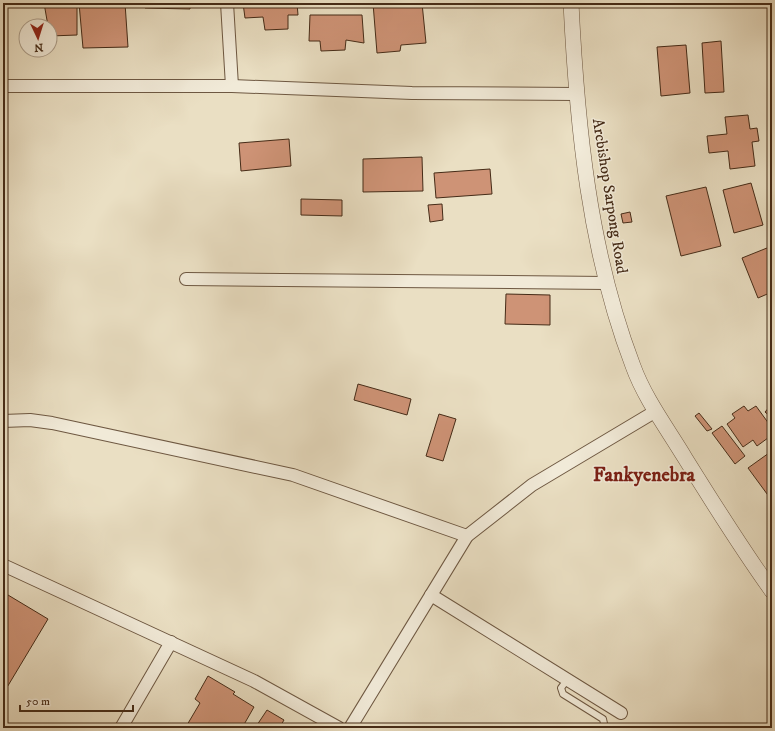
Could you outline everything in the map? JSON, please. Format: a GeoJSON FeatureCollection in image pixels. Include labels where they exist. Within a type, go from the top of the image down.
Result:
{"type":"FeatureCollection","features":[{"type":"Feature","properties":{"kind":"street"},"geometry":{"type":"LineString","coordinates":[[228,3],[232,86]]}},
{"type":"Feature","properties":{"kind":"street","name":"Arcbishop Sarpong Road"},"geometry":{"type":"LineString","coordinates":[[571,3],[576,94],[596,242],[606,283],[633,367],[656,411],[740,544],[772,591]]}},
{"type":"Feature","properties":{"kind":"street"},"geometry":{"type":"LineString","coordinates":[[3,86],[232,86],[412,93],[576,94]]}},
{"type":"Feature","properties":{"kind":"street"},"geometry":{"type":"LineString","coordinates":[[186,279],[606,283]]}},
{"type":"Feature","properties":{"kind":"street"},"geometry":{"type":"LineString","coordinates":[[350,728],[467,536],[532,485],[656,411]]}},
{"type":"Feature","properties":{"kind":"street"},"geometry":{"type":"LineString","coordinates":[[3,421],[30,420],[52,423],[293,475],[467,536]]}},
{"type":"Feature","properties":{"kind":"street"},"geometry":{"type":"LineString","coordinates":[[3,566],[254,681],[339,728]]}},
{"type":"Feature","properties":{"kind":"street"},"geometry":{"type":"LineString","coordinates":[[431,595],[621,713]]}},
{"type":"Feature","properties":{"kind":"street"},"geometry":{"type":"LineString","coordinates":[[121,728],[171,642]]}},
{"type":"Feature","properties":{"kind":"lane"},"geometry":{"type":"LineString","coordinates":[[567,680],[561,688],[563,694],[603,719],[605,728]]}},
{"type":"Feature","properties":{"kind":"building"},"geometry":{"type":"Polygon","coordinates":[[[44,3],[77,3],[77,35],[58,36],[58,18],[47,18],[44,3]]]}},
{"type":"Feature","properties":{"kind":"building"},"geometry":{"type":"Polygon","coordinates":[[[79,3],[125,3],[128,47],[83,48],[79,3]]]}},
{"type":"Feature","properties":{"kind":"building"},"geometry":{"type":"Polygon","coordinates":[[[145,3],[190,3],[190,9],[145,8],[145,3]]]}},
{"type":"Feature","properties":{"kind":"building"},"geometry":{"type":"Polygon","coordinates":[[[243,3],[297,3],[298,15],[288,15],[288,29],[265,30],[263,17],[245,18],[243,3]]]}},
{"type":"Feature","properties":{"kind":"building"},"geometry":{"type":"Polygon","coordinates":[[[373,3],[422,3],[426,43],[401,45],[400,51],[377,53],[373,3]]]}},
{"type":"Feature","properties":{"kind":"building"},"geometry":{"type":"Polygon","coordinates":[[[310,15],[362,15],[364,43],[346,40],[345,50],[321,51],[320,41],[309,41],[310,15]]]}},
{"type":"Feature","properties":{"kind":"building"},"geometry":{"type":"Polygon","coordinates":[[[721,41],[724,92],[705,93],[702,43],[721,41]]]}},
{"type":"Feature","properties":{"kind":"building"},"geometry":{"type":"Polygon","coordinates":[[[686,45],[690,93],[661,96],[657,47],[686,45]]]}},
{"type":"Feature","properties":{"kind":"building"},"geometry":{"type":"Polygon","coordinates":[[[748,115],[750,129],[757,128],[759,141],[752,142],[755,166],[730,169],[728,151],[709,153],[707,136],[727,134],[725,117],[748,115]]]}},
{"type":"Feature","properties":{"kind":"building"},"geometry":{"type":"Polygon","coordinates":[[[289,139],[291,166],[241,171],[239,143],[289,139]]]}},
{"type":"Feature","properties":{"kind":"building"},"geometry":{"type":"Polygon","coordinates":[[[3,156],[7,156],[6,181],[3,181],[3,156]]]}},
{"type":"Feature","properties":{"kind":"building"},"geometry":{"type":"Polygon","coordinates":[[[422,157],[423,191],[363,192],[363,159],[422,157]]]}},
{"type":"Feature","properties":{"kind":"building"},"geometry":{"type":"Polygon","coordinates":[[[490,169],[492,194],[436,198],[434,173],[490,169]]]}},
{"type":"Feature","properties":{"kind":"building"},"geometry":{"type":"Polygon","coordinates":[[[751,183],[763,225],[734,233],[723,190],[751,183]]]}},
{"type":"Feature","properties":{"kind":"building"},"geometry":{"type":"Polygon","coordinates":[[[706,187],[721,246],[681,256],[666,196],[706,187]]]}},
{"type":"Feature","properties":{"kind":"building"},"geometry":{"type":"Polygon","coordinates":[[[301,199],[342,200],[342,216],[301,215],[301,199]]]}},
{"type":"Feature","properties":{"kind":"building"},"geometry":{"type":"Polygon","coordinates":[[[442,204],[443,220],[430,222],[428,205],[442,204]]]}},
{"type":"Feature","properties":{"kind":"building"},"geometry":{"type":"Polygon","coordinates":[[[630,212],[632,222],[623,223],[621,214],[630,212]]]}},
{"type":"Feature","properties":{"kind":"building"},"geometry":{"type":"Polygon","coordinates":[[[772,246],[772,292],[758,298],[742,258],[772,246]]]}},
{"type":"Feature","properties":{"kind":"building"},"geometry":{"type":"Polygon","coordinates":[[[506,294],[550,295],[550,325],[505,324],[506,294]]]}},
{"type":"Feature","properties":{"kind":"building"},"geometry":{"type":"Polygon","coordinates":[[[358,384],[411,399],[407,415],[354,400],[358,384]]]}},
{"type":"Feature","properties":{"kind":"building"},"geometry":{"type":"Polygon","coordinates":[[[772,404],[772,418],[765,412],[772,404]]]}},
{"type":"Feature","properties":{"kind":"building"},"geometry":{"type":"Polygon","coordinates":[[[744,406],[748,411],[756,406],[772,428],[772,435],[757,446],[753,440],[743,447],[727,424],[735,418],[732,414],[744,406]]]}},
{"type":"Feature","properties":{"kind":"building"},"geometry":{"type":"Polygon","coordinates":[[[699,413],[712,429],[707,431],[695,416],[699,413]]]}},
{"type":"Feature","properties":{"kind":"building"},"geometry":{"type":"Polygon","coordinates":[[[439,414],[456,419],[443,461],[426,456],[439,414]]]}},
{"type":"Feature","properties":{"kind":"building"},"geometry":{"type":"Polygon","coordinates":[[[722,426],[745,456],[735,464],[712,433],[722,426]]]}},
{"type":"Feature","properties":{"kind":"building"},"geometry":{"type":"Polygon","coordinates":[[[769,453],[772,457],[772,497],[770,498],[748,468],[769,453]]]}},
{"type":"Feature","properties":{"kind":"building"},"geometry":{"type":"Polygon","coordinates":[[[3,592],[48,619],[6,689],[3,687],[3,592]]]}},
{"type":"Feature","properties":{"kind":"building"},"geometry":{"type":"Polygon","coordinates":[[[208,676],[235,692],[233,694],[254,707],[242,728],[192,728],[187,725],[200,703],[195,699],[208,676]]]}},
{"type":"Feature","properties":{"kind":"building"},"geometry":{"type":"Polygon","coordinates":[[[267,710],[284,720],[281,725],[286,728],[255,728],[267,710]]]}},
{"type":"Feature","properties":{"kind":"district","name":"Fankyenebra"},"geometry":{"type":"Point","coordinates":[644,475]}}]}
